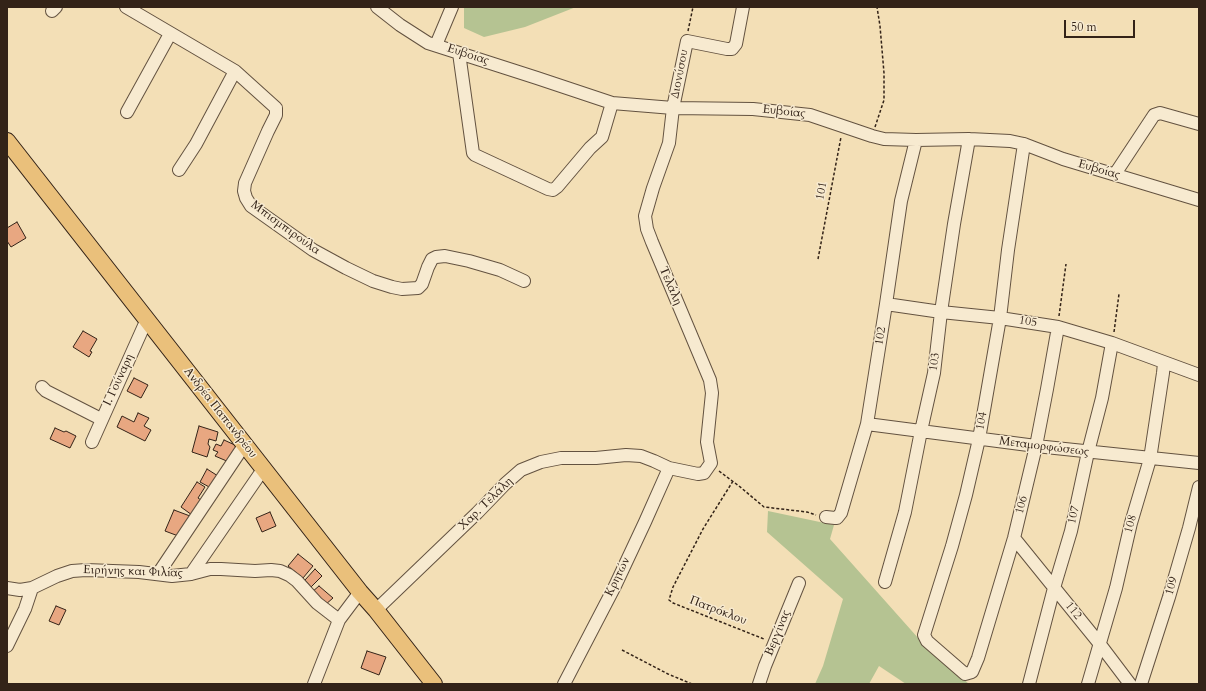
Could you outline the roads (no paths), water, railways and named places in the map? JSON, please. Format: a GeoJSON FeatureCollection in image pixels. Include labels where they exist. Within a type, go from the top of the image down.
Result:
{"type":"FeatureCollection","features":[{"type":"Feature","properties":{"kind":"main road","name":"Ανδρέα Παπανδρέου"},"geometry":{"type":"LineString","coordinates":[[7,141],[360,592],[434,684]]}},
{"type":"Feature","properties":{"kind":"street","name":"Μπισμπιρούλα"},"geometry":{"type":"LineString","coordinates":[[126,7],[235,71],[274,106],[277,110],[276,115],[245,183],[244,192],[251,206],[313,250],[346,268],[392,287],[406,289],[418,288],[422,284],[432,260],[436,257],[445,256],[500,270],[524,281]]}},
{"type":"Feature","properties":{"kind":"street","name":"Ευβοίας"},"geometry":{"type":"LineString","coordinates":[[377,7],[400,25],[428,43],[612,103],[673,108],[753,109],[810,115],[884,139],[989,139],[1010,141],[1024,144],[1063,159],[1199,200]]}},
{"type":"Feature","properties":{"kind":"street"},"geometry":{"type":"LineString","coordinates":[[436,45],[452,7]]}},
{"type":"Feature","properties":{"kind":"street","name":"Διονύσου"},"geometry":{"type":"LineString","coordinates":[[673,108],[687,41],[727,49],[732,48],[736,44],[743,7]]}},
{"type":"Feature","properties":{"kind":"street"},"geometry":{"type":"LineString","coordinates":[[127,112],[170,34]]}},
{"type":"Feature","properties":{"kind":"street"},"geometry":{"type":"LineString","coordinates":[[459,53],[473,153],[548,189],[553,190],[557,187],[590,148],[602,137],[612,103]]}},
{"type":"Feature","properties":{"kind":"street"},"geometry":{"type":"LineString","coordinates":[[179,170],[196,144],[235,71]]}},
{"type":"Feature","properties":{"kind":"street","name":"Τελάλη"},"geometry":{"type":"LineString","coordinates":[[673,108],[669,143],[647,208],[646,222],[652,242],[710,380],[712,393],[707,442],[711,463]]}},
{"type":"Feature","properties":{"kind":"street"},"geometry":{"type":"LineString","coordinates":[[1115,174],[1154,115],[1160,114],[1199,124]]}},
{"type":"Feature","properties":{"kind":"street","name":"103"},"geometry":{"type":"LineString","coordinates":[[885,582],[905,512],[934,373],[954,224],[969,139]]}},
{"type":"Feature","properties":{"kind":"street","name":"102"},"geometry":{"type":"LineString","coordinates":[[826,517],[838,518],[841,513],[866,424],[901,201],[916,140]]}},
{"type":"Feature","properties":{"kind":"street","name":"104"},"geometry":{"type":"LineString","coordinates":[[966,674],[927,641],[924,635],[952,546],[979,439],[1000,318],[1008,250],[1024,144]]}},
{"type":"Feature","properties":{"kind":"street","name":"105"},"geometry":{"type":"LineString","coordinates":[[886,304],[941,312],[1000,318],[1058,327],[1112,343],[1199,375]]}},
{"type":"Feature","properties":{"kind":"street","name":"Ι. Γούναρη"},"geometry":{"type":"LineString","coordinates":[[92,442],[147,319]]}},
{"type":"Feature","properties":{"kind":"street","name":"106"},"geometry":{"type":"LineString","coordinates":[[966,674],[972,672],[978,658],[1014,538],[1036,446],[1058,327]]}},
{"type":"Feature","properties":{"kind":"street","name":"107"},"geometry":{"type":"LineString","coordinates":[[1029,684],[1054,588],[1071,531],[1088,452],[1102,398],[1112,343]]}},
{"type":"Feature","properties":{"kind":"street","name":"108"},"geometry":{"type":"LineString","coordinates":[[1088,684],[1116,588],[1131,523],[1150,458],[1164,363]]}},
{"type":"Feature","properties":{"kind":"street"},"geometry":{"type":"LineString","coordinates":[[42,387],[46,391],[101,419]]}},
{"type":"Feature","properties":{"kind":"street","name":"Μεταμορφώσεως"},"geometry":{"type":"LineString","coordinates":[[866,424],[1036,446],[1199,463]]}},
{"type":"Feature","properties":{"kind":"street"},"geometry":{"type":"LineString","coordinates":[[158,574],[245,444]]}},
{"type":"Feature","properties":{"kind":"street","name":"Χαρ. Τελάλη"},"geometry":{"type":"LineString","coordinates":[[376,610],[521,470],[541,462],[561,458],[596,458],[626,455],[641,456],[669,468],[700,474],[706,471],[711,463]]}},
{"type":"Feature","properties":{"kind":"street"},"geometry":{"type":"LineString","coordinates":[[191,574],[264,468]]}},
{"type":"Feature","properties":{"kind":"street","name":"Κρητών"},"geometry":{"type":"LineString","coordinates":[[564,684],[615,586],[669,468]]}},
{"type":"Feature","properties":{"kind":"street","name":"109"},"geometry":{"type":"LineString","coordinates":[[1141,684],[1189,528],[1199,486]]}},
{"type":"Feature","properties":{"kind":"street","name":"112"},"geometry":{"type":"LineString","coordinates":[[1014,538],[1099,643],[1130,684]]}},
{"type":"Feature","properties":{"kind":"street","name":"Ειρήνης και Φιλίας"},"geometry":{"type":"LineString","coordinates":[[7,588],[20,590],[32,588],[57,576],[72,571],[86,570],[107,570],[172,576],[191,574],[210,569],[280,571],[297,580],[317,603],[339,620]]}},
{"type":"Feature","properties":{"kind":"street","name":"Βεργίνας"},"geometry":{"type":"LineString","coordinates":[[759,684],[799,583]]}},
{"type":"Feature","properties":{"kind":"street"},"geometry":{"type":"LineString","coordinates":[[7,646],[25,609],[32,588]]}},
{"type":"Feature","properties":{"kind":"street"},"geometry":{"type":"LineString","coordinates":[[314,684],[339,620],[360,592]]}}]}
